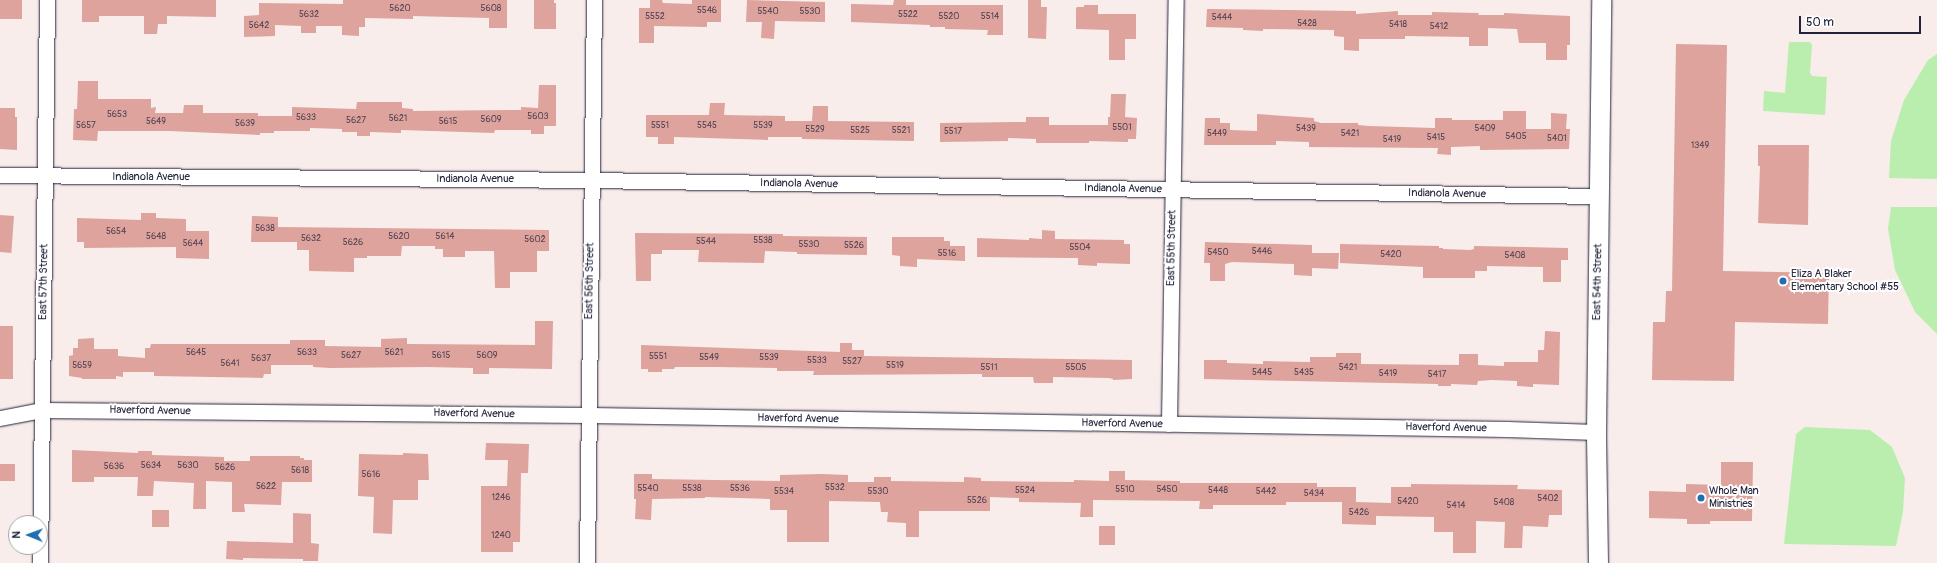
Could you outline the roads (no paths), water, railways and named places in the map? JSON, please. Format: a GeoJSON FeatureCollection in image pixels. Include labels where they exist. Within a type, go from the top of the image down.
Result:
{"type":"FeatureCollection","features":[{"type":"Feature","properties":{"kind":"street","name":"East 57th Street"},"geometry":{"type":"LineString","coordinates":[[40,563],[47,0]]}},
{"type":"Feature","properties":{"kind":"street","name":"East 56th Street"},"geometry":{"type":"LineString","coordinates":[[587,563],[594,0]]}},
{"type":"Feature","properties":{"kind":"street","name":"East 55th Street"},"geometry":{"type":"LineString","coordinates":[[1169,424],[1176,0]]}},
{"type":"Feature","properties":{"kind":"street","name":"East 54th Street"},"geometry":{"type":"LineString","coordinates":[[1598,563],[1596,432],[1601,0]]}},
{"type":"Feature","properties":{"kind":"street","name":"Indianola Avenue"},"geometry":{"type":"LineString","coordinates":[[0,175],[591,180],[1599,196]]}},
{"type":"Feature","properties":{"kind":"street","name":"Haverford Avenue"},"geometry":{"type":"LineString","coordinates":[[0,418],[42,410],[589,415],[1507,429],[1596,432]]}},
{"type":"Feature","properties":{"kind":"place","name":"Eliza A Blaker Elementary School #55"},"geometry":{"type":"Point","coordinates":[1783,281]}},
{"type":"Feature","properties":{"kind":"place","name":"Whole Man Ministries"},"geometry":{"type":"Point","coordinates":[1701,498]}}]}
